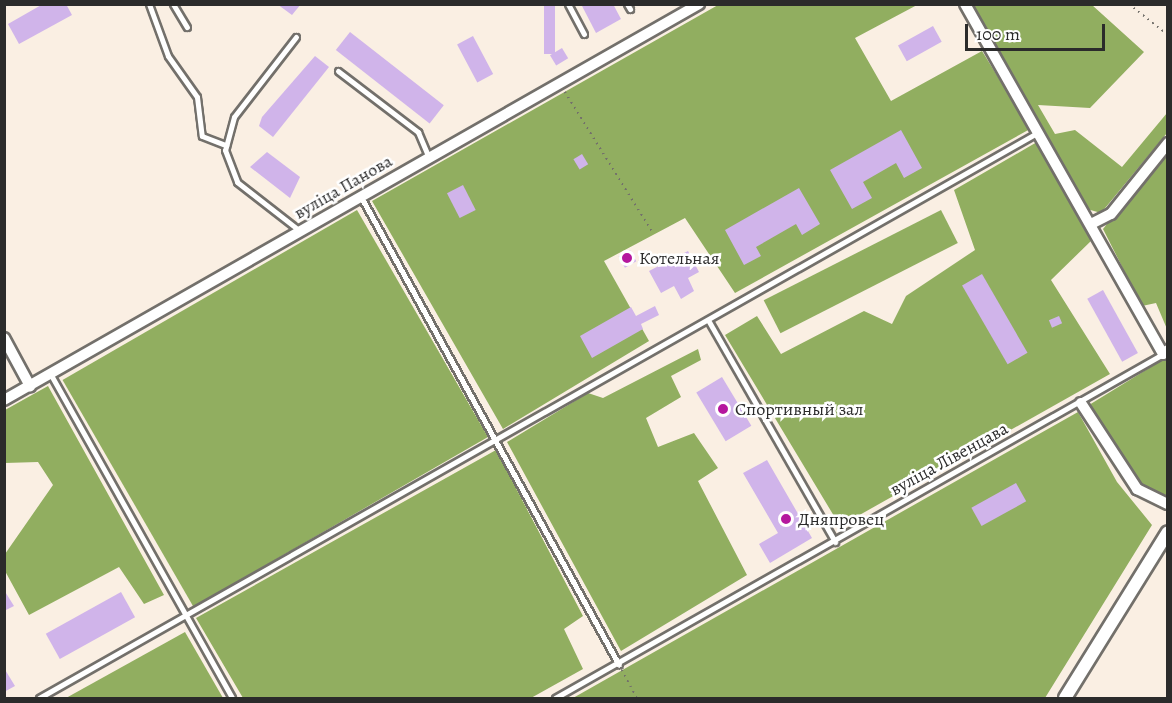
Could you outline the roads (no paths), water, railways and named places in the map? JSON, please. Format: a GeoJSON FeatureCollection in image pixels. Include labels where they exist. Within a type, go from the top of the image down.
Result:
{"type":"FeatureCollection","features":[{"type":"Feature","properties":{"kind":"street","name":"вуліца Панова"},"geometry":{"type":"LineString","coordinates":[[4,400],[428,156],[699,4]]}},
{"type":"Feature","properties":{"kind":"street"},"geometry":{"type":"LineString","coordinates":[[966,4],[1165,352]]}},
{"type":"Feature","properties":{"kind":"street"},"geometry":{"type":"LineString","coordinates":[[1091,224],[1111,214],[1167,143]]}},
{"type":"Feature","properties":{"kind":"street"},"geometry":{"type":"LineString","coordinates":[[4,338],[30,386]]}},
{"type":"Feature","properties":{"kind":"street"},"geometry":{"type":"LineString","coordinates":[[1081,403],[1137,489],[1167,504]]}},
{"type":"Feature","properties":{"kind":"street"},"geometry":{"type":"LineString","coordinates":[[1065,699],[1167,532]]}},
{"type":"Feature","properties":{"kind":"lane"},"geometry":{"type":"LineString","coordinates":[[149,4],[168,56],[197,97],[202,136],[226,145]]}},
{"type":"Feature","properties":{"kind":"lane"},"geometry":{"type":"LineString","coordinates":[[173,4],[187,27]]}},
{"type":"Feature","properties":{"kind":"lane"},"geometry":{"type":"LineString","coordinates":[[568,4],[584,34]]}},
{"type":"Feature","properties":{"kind":"lane"},"geometry":{"type":"LineString","coordinates":[[296,37],[234,117],[226,145],[237,182],[300,231]]}},
{"type":"Feature","properties":{"kind":"lane"},"geometry":{"type":"LineString","coordinates":[[338,71],[418,132],[428,156]]}},
{"type":"Feature","properties":{"kind":"lane"},"geometry":{"type":"LineString","coordinates":[[39,699],[1038,132]]}},
{"type":"Feature","properties":{"kind":"lane"},"geometry":{"type":"LineString","coordinates":[[360,196],[498,439],[619,664]]}},
{"type":"Feature","properties":{"kind":"lane"},"geometry":{"type":"LineString","coordinates":[[708,320],[835,542]]}},
{"type":"Feature","properties":{"kind":"lane","name":"вуліца Лівенцава"},"geometry":{"type":"LineString","coordinates":[[555,699],[1081,403],[1165,352]]}},
{"type":"Feature","properties":{"kind":"lane"},"geometry":{"type":"LineString","coordinates":[[51,375],[232,699]]}},
{"type":"Feature","properties":{"kind":"place","name":"Котельная"},"geometry":{"type":"Point","coordinates":[627,258]}},
{"type":"Feature","properties":{"kind":"place","name":"Спортивный зал"},"geometry":{"type":"Point","coordinates":[723,409]}},
{"type":"Feature","properties":{"kind":"place","name":"Дняпровец"},"geometry":{"type":"Point","coordinates":[786,519]}}]}
